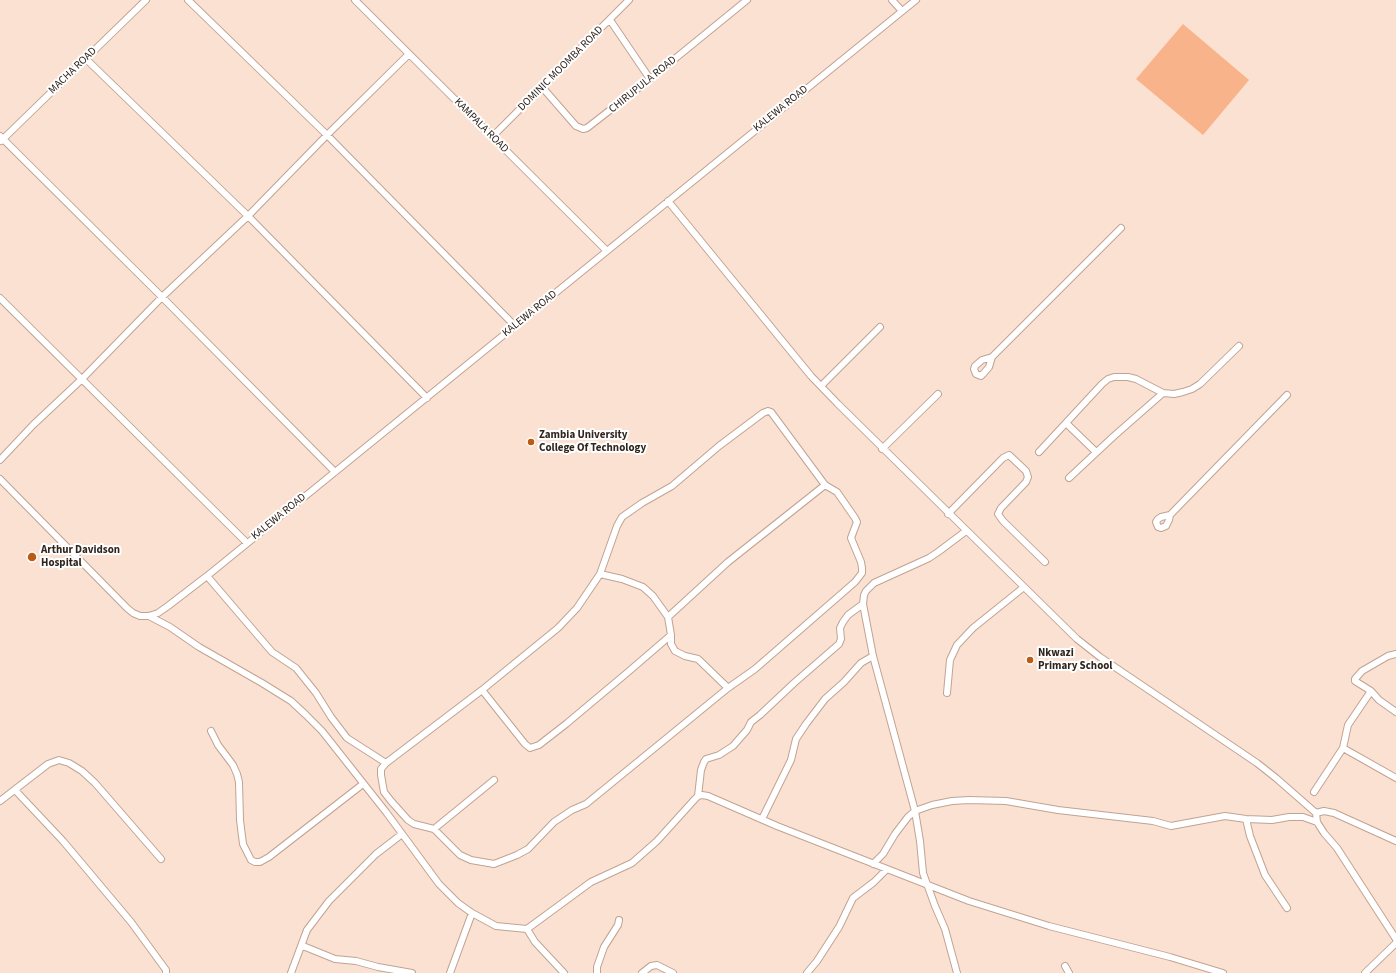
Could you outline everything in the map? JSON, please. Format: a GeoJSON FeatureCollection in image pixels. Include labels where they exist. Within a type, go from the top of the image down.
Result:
{"type":"FeatureCollection","features":[{"type":"Feature","properties":{"kind":"street","name":"MACHA ROAD"},"geometry":{"type":"LineString","coordinates":[[1,139],[146,0]]}},
{"type":"Feature","properties":{"kind":"street"},"geometry":{"type":"LineString","coordinates":[[188,0],[327,135],[515,326]]}},
{"type":"Feature","properties":{"kind":"street","name":"KAMPALA ROAD"},"geometry":{"type":"LineString","coordinates":[[355,0],[608,251]]}},
{"type":"Feature","properties":{"kind":"street","name":"DOMINIC MOOMBA ROAD"},"geometry":{"type":"LineString","coordinates":[[492,137],[629,0]]}},
{"type":"Feature","properties":{"kind":"street","name":"CHIRUPULA ROAD"},"geometry":{"type":"LineString","coordinates":[[542,87],[576,126],[583,129],[590,127],[746,0]]}},
{"type":"Feature","properties":{"kind":"street"},"geometry":{"type":"LineString","coordinates":[[892,0],[902,10]]}},
{"type":"Feature","properties":{"kind":"street","name":"KALEWA ROAD"},"geometry":{"type":"LineString","coordinates":[[0,479],[127,608],[140,616],[149,616],[168,606],[207,576],[916,0]]}},
{"type":"Feature","properties":{"kind":"street"},"geometry":{"type":"LineString","coordinates":[[610,20],[650,79]]}},
{"type":"Feature","properties":{"kind":"street"},"geometry":{"type":"LineString","coordinates":[[0,460],[33,425],[82,379],[162,297],[248,216],[409,54]]}},
{"type":"Feature","properties":{"kind":"street"},"geometry":{"type":"LineString","coordinates":[[86,59],[248,216],[427,398]]}},
{"type":"Feature","properties":{"kind":"street"},"geometry":{"type":"LineString","coordinates":[[1,139],[162,297],[335,472]]}},
{"type":"Feature","properties":{"kind":"street"},"geometry":{"type":"LineString","coordinates":[[668,201],[821,386],[882,449],[1077,639],[1094,653],[1251,759],[1276,778],[1316,813],[1317,822],[1345,861],[1396,939]]}},
{"type":"Feature","properties":{"kind":"street"},"geometry":{"type":"LineString","coordinates":[[992,357],[1121,228]]}},
{"type":"Feature","properties":{"kind":"street"},"geometry":{"type":"LineString","coordinates":[[0,298],[247,543]]}},
{"type":"Feature","properties":{"kind":"street"},"geometry":{"type":"LineString","coordinates":[[821,386],[880,327]]}},
{"type":"Feature","properties":{"kind":"street"},"geometry":{"type":"LineString","coordinates":[[1039,452],[1108,379],[1114,377],[1128,377],[1136,379],[1163,393],[1174,394],[1192,389],[1200,384],[1239,346]]}},
{"type":"Feature","properties":{"kind":"street"},"geometry":{"type":"LineString","coordinates":[[1069,478],[1163,393]]}},
{"type":"Feature","properties":{"kind":"street"},"geometry":{"type":"LineString","coordinates":[[882,449],[938,394]]}},
{"type":"Feature","properties":{"kind":"street"},"geometry":{"type":"LineString","coordinates":[[1170,515],[1287,395]]}},
{"type":"Feature","properties":{"kind":"street"},"geometry":{"type":"LineString","coordinates":[[772,412],[825,484],[837,492],[857,522],[851,538],[861,562],[862,573],[855,582],[755,669],[728,688],[586,804],[572,810],[559,819],[528,849],[494,864],[471,860],[460,855],[434,829],[414,824],[408,820],[384,792],[381,769],[386,763],[482,690],[558,628],[577,608],[600,574],[617,526],[622,517],[642,503],[672,486],[719,446],[763,413],[772,412]]}},
{"type":"Feature","properties":{"kind":"street"},"geometry":{"type":"LineString","coordinates":[[1066,423],[1096,452]]}},
{"type":"Feature","properties":{"kind":"street"},"geometry":{"type":"LineString","coordinates":[[948,514],[1002,458],[1009,455],[1026,471],[1028,477],[1026,482],[1001,508],[998,514],[1003,521],[1045,562]]}},
{"type":"Feature","properties":{"kind":"street"},"geometry":{"type":"LineString","coordinates":[[668,617],[728,562],[825,484]]}},
{"type":"Feature","properties":{"kind":"street"},"geometry":{"type":"LineString","coordinates":[[957,973],[945,929],[924,873],[915,811],[873,656],[863,604],[866,591],[874,583],[929,558],[966,531]]}},
{"type":"Feature","properties":{"kind":"street"},"geometry":{"type":"LineString","coordinates":[[600,574],[622,579],[643,587],[653,596],[668,617],[671,634],[670,644],[675,651],[685,656],[698,659],[728,688]]}},
{"type":"Feature","properties":{"kind":"street"},"geometry":{"type":"LineString","coordinates":[[207,576],[272,652],[296,668],[316,693],[331,717],[347,738],[386,763]]}},
{"type":"Feature","properties":{"kind":"street"},"geometry":{"type":"LineString","coordinates":[[947,694],[950,660],[957,646],[973,628],[1024,587]]}},
{"type":"Feature","properties":{"kind":"street"},"geometry":{"type":"LineString","coordinates":[[149,616],[170,627],[200,647],[291,701],[322,731],[386,812],[439,884],[458,903],[472,913],[496,926],[527,929],[591,882],[640,858],[658,841],[698,796],[701,770],[706,759],[719,755],[733,746],[747,730],[751,722],[839,644],[841,639],[840,628],[843,622],[848,615],[863,604]]}},
{"type":"Feature","properties":{"kind":"street"},"geometry":{"type":"LineString","coordinates":[[482,690],[525,744],[530,748],[539,745],[566,724],[671,634]]}},
{"type":"Feature","properties":{"kind":"street"},"geometry":{"type":"LineString","coordinates":[[1395,654],[1388,656],[1362,671],[1356,676],[1355,681],[1371,691],[1379,700],[1396,712]]}},
{"type":"Feature","properties":{"kind":"street"},"geometry":{"type":"LineString","coordinates":[[762,819],[791,760],[796,739],[806,724],[825,699],[844,682],[861,663],[873,656]]}},
{"type":"Feature","properties":{"kind":"street"},"geometry":{"type":"LineString","coordinates":[[1314,792],[1343,748],[1348,725],[1371,691]]}},
{"type":"Feature","properties":{"kind":"street"},"geometry":{"type":"LineString","coordinates":[[211,731],[233,765],[239,782],[240,820],[243,844],[251,860],[255,862],[260,862],[269,857],[363,784]]}},
{"type":"Feature","properties":{"kind":"street"},"geometry":{"type":"LineString","coordinates":[[1343,748],[1396,778]]}},
{"type":"Feature","properties":{"kind":"street"},"geometry":{"type":"LineString","coordinates":[[0,801],[48,764],[59,760],[69,763],[82,771],[95,783],[161,859]]}},
{"type":"Feature","properties":{"kind":"street"},"geometry":{"type":"LineString","coordinates":[[434,829],[494,780]]}},
{"type":"Feature","properties":{"kind":"street"},"geometry":{"type":"LineString","coordinates":[[15,790],[63,842],[130,922],[166,970],[166,973]]}},
{"type":"Feature","properties":{"kind":"street"},"geometry":{"type":"LineString","coordinates":[[698,796],[708,796],[886,870],[969,901],[1049,926],[1170,957],[1223,973]]}},
{"type":"Feature","properties":{"kind":"street"},"geometry":{"type":"LineString","coordinates":[[873,864],[886,850],[902,824],[915,811],[952,800],[1006,801],[1058,810],[1153,821],[1171,826],[1225,816],[1246,819],[1272,820],[1289,817],[1303,817],[1317,822]]}},
{"type":"Feature","properties":{"kind":"street"},"geometry":{"type":"LineString","coordinates":[[1316,813],[1324,811],[1334,813],[1396,841]]}},
{"type":"Feature","properties":{"kind":"street"},"geometry":{"type":"LineString","coordinates":[[1246,819],[1250,836],[1265,876],[1286,908]]}},
{"type":"Feature","properties":{"kind":"street"},"geometry":{"type":"LineString","coordinates":[[291,973],[303,946],[308,930],[329,901],[376,854],[402,834]]}},
{"type":"Feature","properties":{"kind":"street"},"geometry":{"type":"LineString","coordinates":[[803,973],[807,973],[818,961],[839,927],[853,898],[874,882],[886,870]]}},
{"type":"Feature","properties":{"kind":"street"},"geometry":{"type":"LineString","coordinates":[[450,973],[472,913]]}},
{"type":"Feature","properties":{"kind":"street"},"geometry":{"type":"LineString","coordinates":[[597,973],[597,967],[604,947],[618,925],[619,920]]}},
{"type":"Feature","properties":{"kind":"street"},"geometry":{"type":"LineString","coordinates":[[527,929],[535,942],[564,973]]}},
{"type":"Feature","properties":{"kind":"street"},"geometry":{"type":"LineString","coordinates":[[1364,973],[1396,944]]}},
{"type":"Feature","properties":{"kind":"street"},"geometry":{"type":"LineString","coordinates":[[303,946],[335,959],[356,961],[378,967],[412,973]]}},
{"type":"Feature","properties":{"kind":"street"},"geometry":{"type":"LineString","coordinates":[[642,973],[651,966],[657,965],[673,973]]}},
{"type":"Feature","properties":{"kind":"street"},"geometry":{"type":"LineString","coordinates":[[1065,966],[1069,973]]}},
{"type":"Feature","properties":{"kind":"shaded area"},"geometry":{"type":"Polygon","coordinates":[[[1183,24],[1249,80],[1203,135],[1136,79],[1183,24]]]}},
{"type":"Feature","properties":{"kind":"place","name":"Zambia University College Of Technology"},"geometry":{"type":"Point","coordinates":[531,442]}},
{"type":"Feature","properties":{"kind":"place","name":"Arthur Davidson Hospital"},"geometry":{"type":"Point","coordinates":[32,557]}},
{"type":"Feature","properties":{"kind":"place","name":"Nkwazi Primary School"},"geometry":{"type":"Point","coordinates":[1030,660]}}]}
